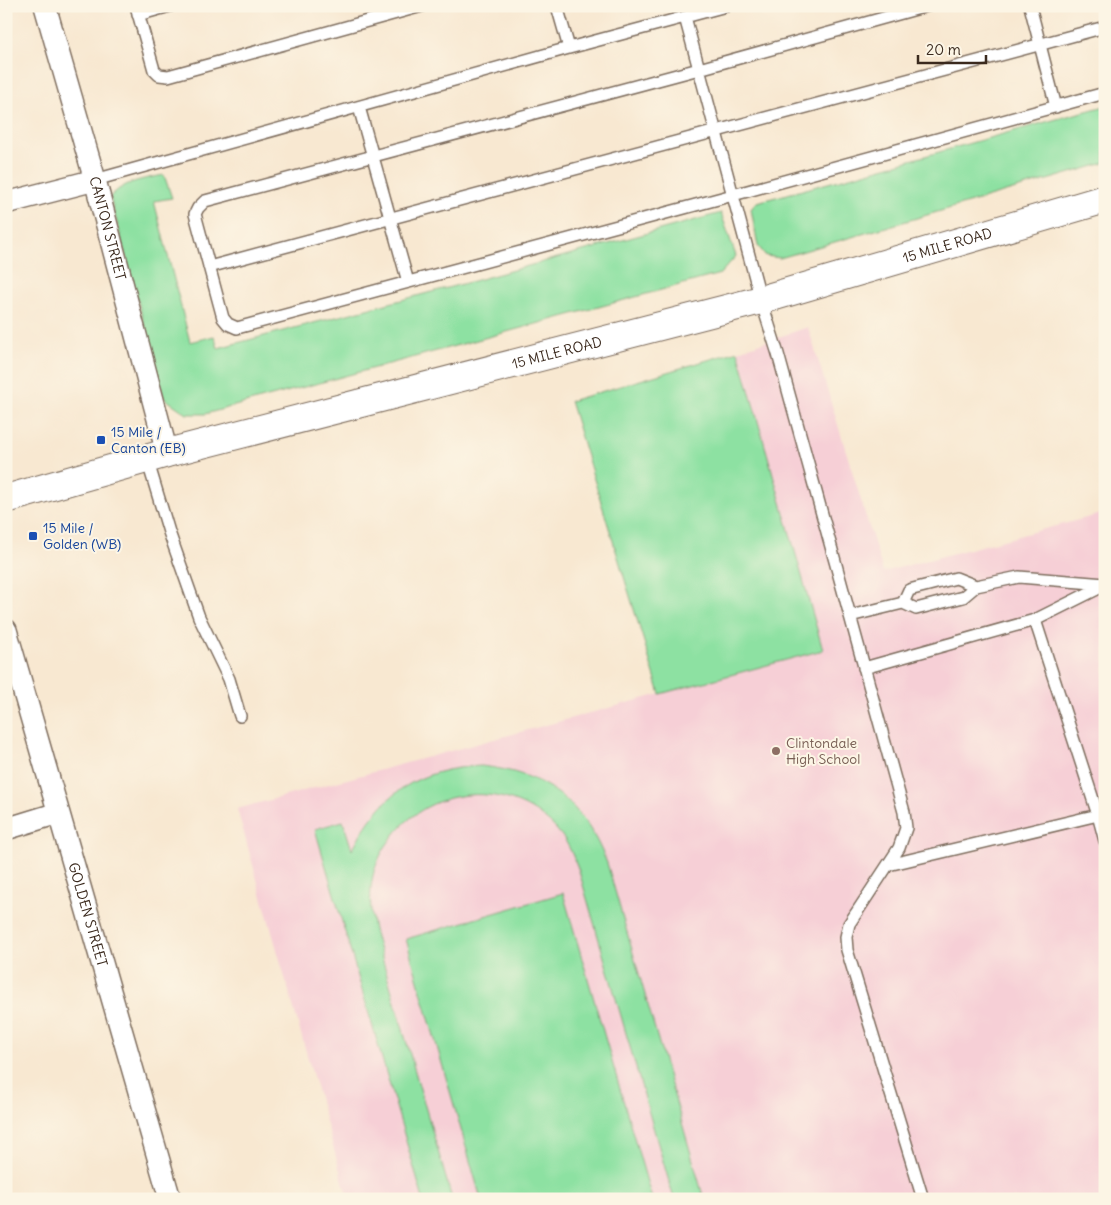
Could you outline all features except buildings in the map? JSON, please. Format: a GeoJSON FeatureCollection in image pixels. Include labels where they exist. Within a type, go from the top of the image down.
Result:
{"type":"FeatureCollection","features":[{"type":"Feature","properties":{"kind":"main road","name":"15 MILE ROAD"},"geometry":{"type":"LineString","coordinates":[[6,499],[157,456],[761,300],[1105,199]]}},
{"type":"Feature","properties":{"kind":"street","name":"CANTON STREET"},"geometry":{"type":"LineString","coordinates":[[45,6],[95,180],[157,456]]}},
{"type":"Feature","properties":{"kind":"street"},"geometry":{"type":"LineString","coordinates":[[6,203],[95,180]]}},
{"type":"Feature","properties":{"kind":"street","name":"GOLDEN STREET"},"geometry":{"type":"LineString","coordinates":[[6,630],[170,1199]]}},
{"type":"Feature","properties":{"kind":"street"},"geometry":{"type":"LineString","coordinates":[[6,829],[58,813]]}},
{"type":"Feature","properties":{"kind":"lane"},"geometry":{"type":"LineString","coordinates":[[170,6],[137,11],[154,70],[159,75],[168,76],[422,6]]}},
{"type":"Feature","properties":{"kind":"lane"},"geometry":{"type":"LineString","coordinates":[[557,6],[569,48]]}},
{"type":"Feature","properties":{"kind":"lane"},"geometry":{"type":"LineString","coordinates":[[95,180],[726,6]]}},
{"type":"Feature","properties":{"kind":"lane"},"geometry":{"type":"LineString","coordinates":[[927,6],[205,201],[195,214],[223,318],[228,324],[237,328],[1105,93]]}},
{"type":"Feature","properties":{"kind":"lane"},"geometry":{"type":"LineString","coordinates":[[1030,6],[1056,106]]}},
{"type":"Feature","properties":{"kind":"lane"},"geometry":{"type":"LineString","coordinates":[[685,17],[761,300],[778,354],[904,812],[906,828],[899,848],[848,924],[846,937],[847,950],[924,1199]]}},
{"type":"Feature","properties":{"kind":"lane"},"geometry":{"type":"LineString","coordinates":[[210,268],[1105,27]]}},
{"type":"Feature","properties":{"kind":"lane"},"geometry":{"type":"LineString","coordinates":[[359,106],[408,282]]}},
{"type":"Feature","properties":{"kind":"lane"},"geometry":{"type":"LineString","coordinates":[[157,456],[169,532],[199,617],[229,679],[240,716]]}},
{"type":"Feature","properties":{"kind":"lane"},"geometry":{"type":"LineString","coordinates":[[850,616],[903,603],[916,610],[963,597],[976,586],[1019,577],[1105,585]]}},
{"type":"Feature","properties":{"kind":"lane"},"geometry":{"type":"LineString","coordinates":[[903,603],[909,590],[956,578],[976,586]]}},
{"type":"Feature","properties":{"kind":"lane"},"geometry":{"type":"LineString","coordinates":[[864,668],[1035,620],[1105,585]]}},
{"type":"Feature","properties":{"kind":"lane"},"geometry":{"type":"LineString","coordinates":[[1035,620],[1105,841]]}},
{"type":"Feature","properties":{"kind":"lane"},"geometry":{"type":"LineString","coordinates":[[888,865],[1098,815]]}},
{"type":"Feature","properties":{"kind":"shaded area","name":"Clintondale High School"},"geometry":{"type":"Polygon","coordinates":[[[808,327],[883,572],[1105,513],[1105,1199],[348,1199],[237,809],[822,650],[738,351],[808,327]]]}},
{"type":"Feature","properties":{"kind":"green space"},"geometry":{"type":"Polygon","coordinates":[[[1105,106],[1105,163],[780,258],[766,256],[758,246],[751,209],[757,202],[1105,106]]]}},
{"type":"Feature","properties":{"kind":"green space"},"geometry":{"type":"Polygon","coordinates":[[[164,175],[172,198],[154,201],[190,342],[214,336],[218,348],[466,283],[721,213],[736,256],[720,274],[205,414],[187,414],[164,398],[110,197],[128,184],[164,175]]]}},
{"type":"Feature","properties":{"kind":"green space"},"geometry":{"type":"Polygon","coordinates":[[[738,351],[823,650],[660,694],[570,401],[738,351]]]}},
{"type":"Feature","properties":{"kind":"green space"},"geometry":{"type":"Polygon","coordinates":[[[481,766],[525,776],[559,794],[574,807],[597,842],[607,863],[704,1199],[674,1199],[579,871],[565,840],[546,820],[525,805],[500,797],[475,795],[450,798],[427,807],[406,822],[382,852],[374,871],[371,887],[374,930],[452,1199],[423,1199],[315,829],[343,821],[352,850],[375,813],[403,788],[438,772],[481,766]]]}},
{"type":"Feature","properties":{"kind":"green space"},"geometry":{"type":"Polygon","coordinates":[[[563,893],[652,1199],[481,1199],[406,939],[563,893]]]}},
{"type":"Feature","properties":{"kind":"place","name":"15 Mile / Canton (EB)"},"geometry":{"type":"Point","coordinates":[101,440]}},
{"type":"Feature","properties":{"kind":"place","name":"15 Mile / Golden (WB)"},"geometry":{"type":"Point","coordinates":[33,536]}},
{"type":"Feature","properties":{"kind":"place","name":"Clintondale High School"},"geometry":{"type":"Point","coordinates":[776,751]}}]}
